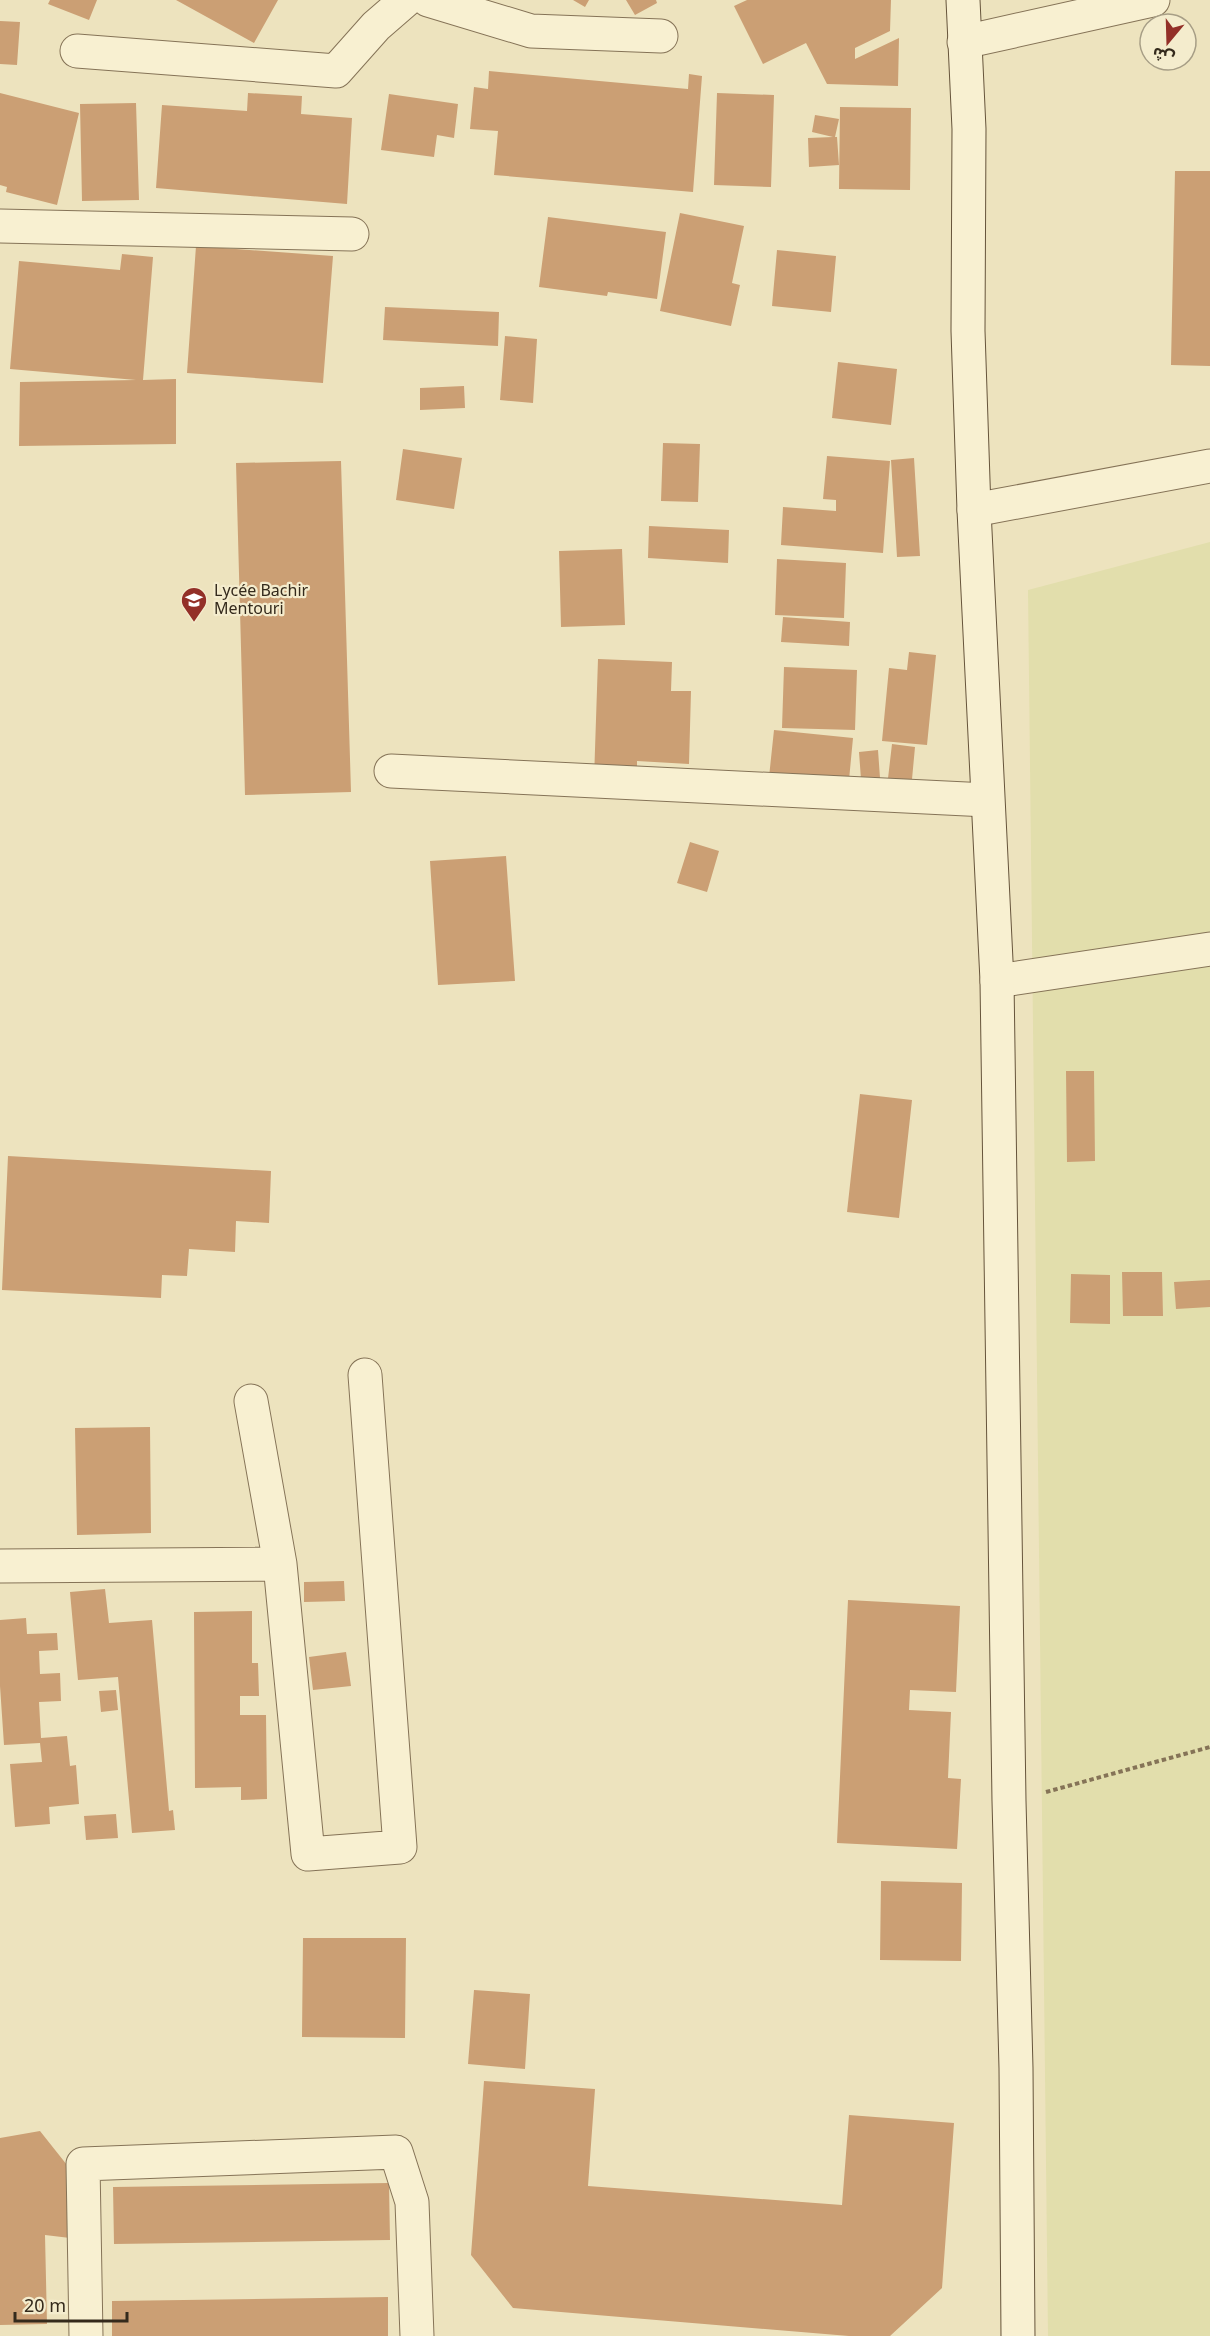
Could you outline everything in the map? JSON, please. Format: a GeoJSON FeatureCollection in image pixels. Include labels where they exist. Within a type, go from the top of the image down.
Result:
{"type":"FeatureCollection","features":[{"type":"Feature","properties":{"kind":"street"},"geometry":{"type":"LineString","coordinates":[[77,51],[336,71],[376,26],[406,0]]}},
{"type":"Feature","properties":{"kind":"street"},"geometry":{"type":"LineString","coordinates":[[428,0],[531,31],[661,36]]}},
{"type":"Feature","properties":{"kind":"street"},"geometry":{"type":"LineString","coordinates":[[963,0],[969,129],[968,331],[974,510],[997,981],[1009,1802],[1016,2068],[1018,2336]]}},
{"type":"Feature","properties":{"kind":"street"},"geometry":{"type":"LineString","coordinates":[[964,42],[1153,0]]}},
{"type":"Feature","properties":{"kind":"street"},"geometry":{"type":"LineString","coordinates":[[0,226],[352,234]]}},
{"type":"Feature","properties":{"kind":"street"},"geometry":{"type":"LineString","coordinates":[[974,510],[1210,466]]}},
{"type":"Feature","properties":{"kind":"street"},"geometry":{"type":"LineString","coordinates":[[391,771],[987,800]]}},
{"type":"Feature","properties":{"kind":"street"},"geometry":{"type":"LineString","coordinates":[[997,981],[1210,949]]}},
{"type":"Feature","properties":{"kind":"street"},"geometry":{"type":"LineString","coordinates":[[251,1401],[280,1564],[308,1854],[400,1847],[365,1375]]}},
{"type":"Feature","properties":{"kind":"street"},"geometry":{"type":"LineString","coordinates":[[0,1566],[280,1564]]}},
{"type":"Feature","properties":{"kind":"street"},"geometry":{"type":"LineString","coordinates":[[86,2336],[83,2164],[396,2152],[412,2202],[417,2336]]}},
{"type":"Feature","properties":{"kind":"path"},"geometry":{"type":"LineString","coordinates":[[1009,1802],[1210,1747]]}},
{"type":"Feature","properties":{"kind":"shaded area"},"geometry":{"type":"Polygon","coordinates":[[[1210,542],[1210,2336],[1048,2336],[1028,590],[1210,542]]]}},
{"type":"Feature","properties":{"kind":"building"},"geometry":{"type":"Polygon","coordinates":[[[50,0],[97,0],[89,20],[48,4],[50,0]]]}},
{"type":"Feature","properties":{"kind":"building"},"geometry":{"type":"Polygon","coordinates":[[[176,0],[278,0],[254,43],[176,0]]]}},
{"type":"Feature","properties":{"kind":"building"},"geometry":{"type":"Polygon","coordinates":[[[573,0],[589,0],[585,7],[573,0]]]}},
{"type":"Feature","properties":{"kind":"building"},"geometry":{"type":"Polygon","coordinates":[[[626,0],[656,0],[657,3],[635,15],[626,0]]]}},
{"type":"Feature","properties":{"kind":"building"},"geometry":{"type":"Polygon","coordinates":[[[747,0],[891,0],[890,31],[855,48],[855,59],[899,38],[898,86],[827,84],[806,43],[763,64],[734,6],[747,0]]]}},
{"type":"Feature","properties":{"kind":"building"},"geometry":{"type":"Polygon","coordinates":[[[0,21],[20,22],[17,65],[0,64],[0,21]]]}},
{"type":"Feature","properties":{"kind":"building"},"geometry":{"type":"Polygon","coordinates":[[[489,71],[688,89],[689,74],[702,76],[693,192],[494,175],[498,131],[470,129],[474,87],[488,89],[489,71]]]}},
{"type":"Feature","properties":{"kind":"building"},"geometry":{"type":"Polygon","coordinates":[[[0,93],[79,113],[57,205],[6,192],[7,187],[0,185],[0,93]]]}},
{"type":"Feature","properties":{"kind":"building"},"geometry":{"type":"Polygon","coordinates":[[[248,93],[302,96],[301,114],[352,118],[347,204],[156,188],[162,105],[247,111],[248,93]]]}},
{"type":"Feature","properties":{"kind":"building"},"geometry":{"type":"Polygon","coordinates":[[[717,93],[774,95],[771,187],[714,185],[717,93]]]}},
{"type":"Feature","properties":{"kind":"building"},"geometry":{"type":"Polygon","coordinates":[[[389,94],[458,104],[454,138],[437,135],[434,157],[381,150],[389,94]]]}},
{"type":"Feature","properties":{"kind":"building"},"geometry":{"type":"Polygon","coordinates":[[[136,103],[139,200],[82,201],[80,104],[136,103]]]}},
{"type":"Feature","properties":{"kind":"building"},"geometry":{"type":"Polygon","coordinates":[[[840,107],[911,108],[910,190],[839,189],[840,107]]]}},
{"type":"Feature","properties":{"kind":"building"},"geometry":{"type":"Polygon","coordinates":[[[815,115],[839,119],[835,137],[837,137],[839,165],[809,167],[808,138],[833,137],[812,132],[815,115]]]}},
{"type":"Feature","properties":{"kind":"building"},"geometry":{"type":"Polygon","coordinates":[[[1175,171],[1210,171],[1210,366],[1171,365],[1175,171]]]}},
{"type":"Feature","properties":{"kind":"building"},"geometry":{"type":"Polygon","coordinates":[[[680,213],[744,226],[732,283],[740,285],[731,326],[660,311],[680,213]]]}},
{"type":"Feature","properties":{"kind":"building"},"geometry":{"type":"Polygon","coordinates":[[[548,217],[666,232],[657,299],[608,292],[607,296],[539,287],[548,217]]]}},
{"type":"Feature","properties":{"kind":"building"},"geometry":{"type":"Polygon","coordinates":[[[196,246],[333,256],[323,383],[187,373],[196,246]]]}},
{"type":"Feature","properties":{"kind":"building"},"geometry":{"type":"Polygon","coordinates":[[[777,250],[836,256],[831,312],[772,306],[777,250]]]}},
{"type":"Feature","properties":{"kind":"building"},"geometry":{"type":"Polygon","coordinates":[[[122,254],[153,257],[143,380],[176,379],[176,444],[19,446],[20,382],[136,380],[10,369],[19,261],[120,270],[122,254]]]}},
{"type":"Feature","properties":{"kind":"building"},"geometry":{"type":"Polygon","coordinates":[[[385,307],[499,312],[498,346],[383,340],[385,307]]]}},
{"type":"Feature","properties":{"kind":"building"},"geometry":{"type":"Polygon","coordinates":[[[505,336],[537,339],[533,403],[500,400],[505,336]]]}},
{"type":"Feature","properties":{"kind":"building"},"geometry":{"type":"Polygon","coordinates":[[[838,362],[897,369],[891,425],[832,418],[838,362]]]}},
{"type":"Feature","properties":{"kind":"building"},"geometry":{"type":"Polygon","coordinates":[[[464,386],[465,408],[420,410],[420,388],[464,386]]]}},
{"type":"Feature","properties":{"kind":"building"},"geometry":{"type":"Polygon","coordinates":[[[663,443],[700,444],[698,502],[661,501],[663,443]]]}},
{"type":"Feature","properties":{"kind":"building"},"geometry":{"type":"Polygon","coordinates":[[[403,449],[462,458],[454,509],[396,500],[403,449]]]}},
{"type":"Feature","properties":{"kind":"building"},"geometry":{"type":"Polygon","coordinates":[[[827,456],[890,461],[883,553],[781,545],[783,507],[836,511],[836,500],[823,499],[827,456]]]}},
{"type":"Feature","properties":{"kind":"building"},"geometry":{"type":"Polygon","coordinates":[[[914,458],[920,556],[897,557],[891,460],[914,458]]]}},
{"type":"Feature","properties":{"kind":"building"},"geometry":{"type":"Polygon","coordinates":[[[341,461],[351,792],[245,795],[236,463],[341,461]]]}},
{"type":"Feature","properties":{"kind":"building"},"geometry":{"type":"Polygon","coordinates":[[[649,526],[729,530],[728,563],[648,558],[649,526]]]}},
{"type":"Feature","properties":{"kind":"building"},"geometry":{"type":"Polygon","coordinates":[[[622,549],[625,625],[561,627],[559,551],[622,549]]]}},
{"type":"Feature","properties":{"kind":"building"},"geometry":{"type":"Polygon","coordinates":[[[777,559],[846,563],[844,618],[775,615],[777,559]]]}},
{"type":"Feature","properties":{"kind":"building"},"geometry":{"type":"Polygon","coordinates":[[[783,617],[850,622],[849,646],[781,642],[783,617]]]}},
{"type":"Feature","properties":{"kind":"building"},"geometry":{"type":"Polygon","coordinates":[[[909,652],[936,655],[927,745],[882,741],[889,668],[907,670],[909,652]]]}},
{"type":"Feature","properties":{"kind":"building"},"geometry":{"type":"Polygon","coordinates":[[[598,659],[672,662],[671,691],[691,691],[689,764],[637,761],[637,781],[594,780],[598,659]]]}},
{"type":"Feature","properties":{"kind":"building"},"geometry":{"type":"Polygon","coordinates":[[[784,667],[857,670],[855,730],[782,728],[784,667]]]}},
{"type":"Feature","properties":{"kind":"building"},"geometry":{"type":"Polygon","coordinates":[[[774,730],[853,738],[849,780],[767,796],[774,730]]]}},
{"type":"Feature","properties":{"kind":"building"},"geometry":{"type":"Polygon","coordinates":[[[892,744],[915,747],[911,790],[887,787],[892,744]]]}},
{"type":"Feature","properties":{"kind":"building"},"geometry":{"type":"Polygon","coordinates":[[[878,750],[880,778],[861,779],[859,752],[878,750]]]}},
{"type":"Feature","properties":{"kind":"building"},"geometry":{"type":"Polygon","coordinates":[[[690,842],[719,851],[707,892],[677,883],[690,842]]]}},
{"type":"Feature","properties":{"kind":"building"},"geometry":{"type":"Polygon","coordinates":[[[506,856],[515,981],[438,985],[430,861],[506,856]]]}},
{"type":"Feature","properties":{"kind":"building"},"geometry":{"type":"Polygon","coordinates":[[[1066,1071],[1094,1071],[1095,1161],[1067,1162],[1066,1071]]]}},
{"type":"Feature","properties":{"kind":"building"},"geometry":{"type":"Polygon","coordinates":[[[860,1094],[912,1100],[899,1218],[847,1212],[860,1094]]]}},
{"type":"Feature","properties":{"kind":"building"},"geometry":{"type":"Polygon","coordinates":[[[8,1156],[271,1171],[269,1223],[236,1221],[235,1252],[189,1249],[187,1276],[162,1275],[161,1298],[2,1290],[8,1156]]]}},
{"type":"Feature","properties":{"kind":"building"},"geometry":{"type":"Polygon","coordinates":[[[1122,1272],[1162,1272],[1163,1316],[1123,1316],[1122,1272]]]}},
{"type":"Feature","properties":{"kind":"building"},"geometry":{"type":"Polygon","coordinates":[[[1071,1274],[1110,1275],[1110,1324],[1070,1323],[1071,1274]]]}},
{"type":"Feature","properties":{"kind":"building"},"geometry":{"type":"Polygon","coordinates":[[[1210,1280],[1210,1307],[1176,1309],[1174,1282],[1210,1280]]]}},
{"type":"Feature","properties":{"kind":"building"},"geometry":{"type":"Polygon","coordinates":[[[150,1427],[151,1533],[77,1535],[75,1428],[150,1427]]]}},
{"type":"Feature","properties":{"kind":"building"},"geometry":{"type":"Polygon","coordinates":[[[344,1581],[345,1601],[304,1602],[304,1582],[344,1581]]]}},
{"type":"Feature","properties":{"kind":"building"},"geometry":{"type":"Polygon","coordinates":[[[105,1589],[109,1623],[152,1620],[169,1811],[173,1810],[175,1830],[132,1833],[118,1677],[78,1680],[70,1592],[105,1589]]]}},
{"type":"Feature","properties":{"kind":"building"},"geometry":{"type":"Polygon","coordinates":[[[848,1600],[960,1606],[956,1692],[910,1690],[909,1710],[951,1712],[948,1778],[961,1779],[957,1849],[837,1843],[848,1600]]]}},
{"type":"Feature","properties":{"kind":"building"},"geometry":{"type":"Polygon","coordinates":[[[252,1611],[252,1663],[258,1663],[259,1696],[240,1696],[240,1715],[266,1715],[267,1799],[241,1800],[241,1787],[195,1788],[194,1612],[252,1611]]]}},
{"type":"Feature","properties":{"kind":"building"},"geometry":{"type":"Polygon","coordinates":[[[26,1618],[27,1634],[57,1633],[58,1650],[39,1651],[40,1674],[60,1673],[61,1701],[39,1702],[41,1738],[67,1736],[70,1766],[76,1765],[79,1804],[49,1807],[50,1824],[15,1827],[10,1764],[42,1762],[40,1743],[4,1745],[0,1686],[0,1620],[26,1618]]]}},
{"type":"Feature","properties":{"kind":"building"},"geometry":{"type":"Polygon","coordinates":[[[346,1652],[351,1686],[313,1690],[309,1657],[346,1652]]]}},
{"type":"Feature","properties":{"kind":"building"},"geometry":{"type":"Polygon","coordinates":[[[116,1690],[118,1710],[101,1712],[99,1691],[116,1690]]]}},
{"type":"Feature","properties":{"kind":"building"},"geometry":{"type":"Polygon","coordinates":[[[116,1814],[118,1838],[86,1840],[84,1816],[116,1814]]]}},
{"type":"Feature","properties":{"kind":"building"},"geometry":{"type":"Polygon","coordinates":[[[881,1881],[962,1883],[961,1961],[880,1960],[881,1881]]]}},
{"type":"Feature","properties":{"kind":"building"},"geometry":{"type":"Polygon","coordinates":[[[303,1938],[406,1938],[405,2038],[302,2037],[303,1938]]]}},
{"type":"Feature","properties":{"kind":"building"},"geometry":{"type":"Polygon","coordinates":[[[474,1990],[530,1994],[525,2069],[468,2064],[474,1990]]]}},
{"type":"Feature","properties":{"kind":"building"},"geometry":{"type":"Polygon","coordinates":[[[484,2081],[595,2089],[588,2186],[842,2205],[849,2115],[954,2123],[942,2288],[890,2336],[849,2336],[513,2308],[471,2255],[484,2081]]]}},
{"type":"Feature","properties":{"kind":"building"},"geometry":{"type":"Polygon","coordinates":[[[40,2131],[67,2165],[70,2238],[45,2235],[47,2324],[0,2325],[0,2138],[40,2131]]]}},
{"type":"Feature","properties":{"kind":"building"},"geometry":{"type":"Polygon","coordinates":[[[389,2183],[390,2240],[114,2244],[113,2187],[389,2183]]]}},
{"type":"Feature","properties":{"kind":"building"},"geometry":{"type":"Polygon","coordinates":[[[388,2297],[388,2336],[112,2336],[112,2301],[388,2297]]]}},
{"type":"Feature","properties":{"kind":"place","name":"Lycée Bachir Mentouri"},"geometry":{"type":"Point","coordinates":[194,623]}}]}
